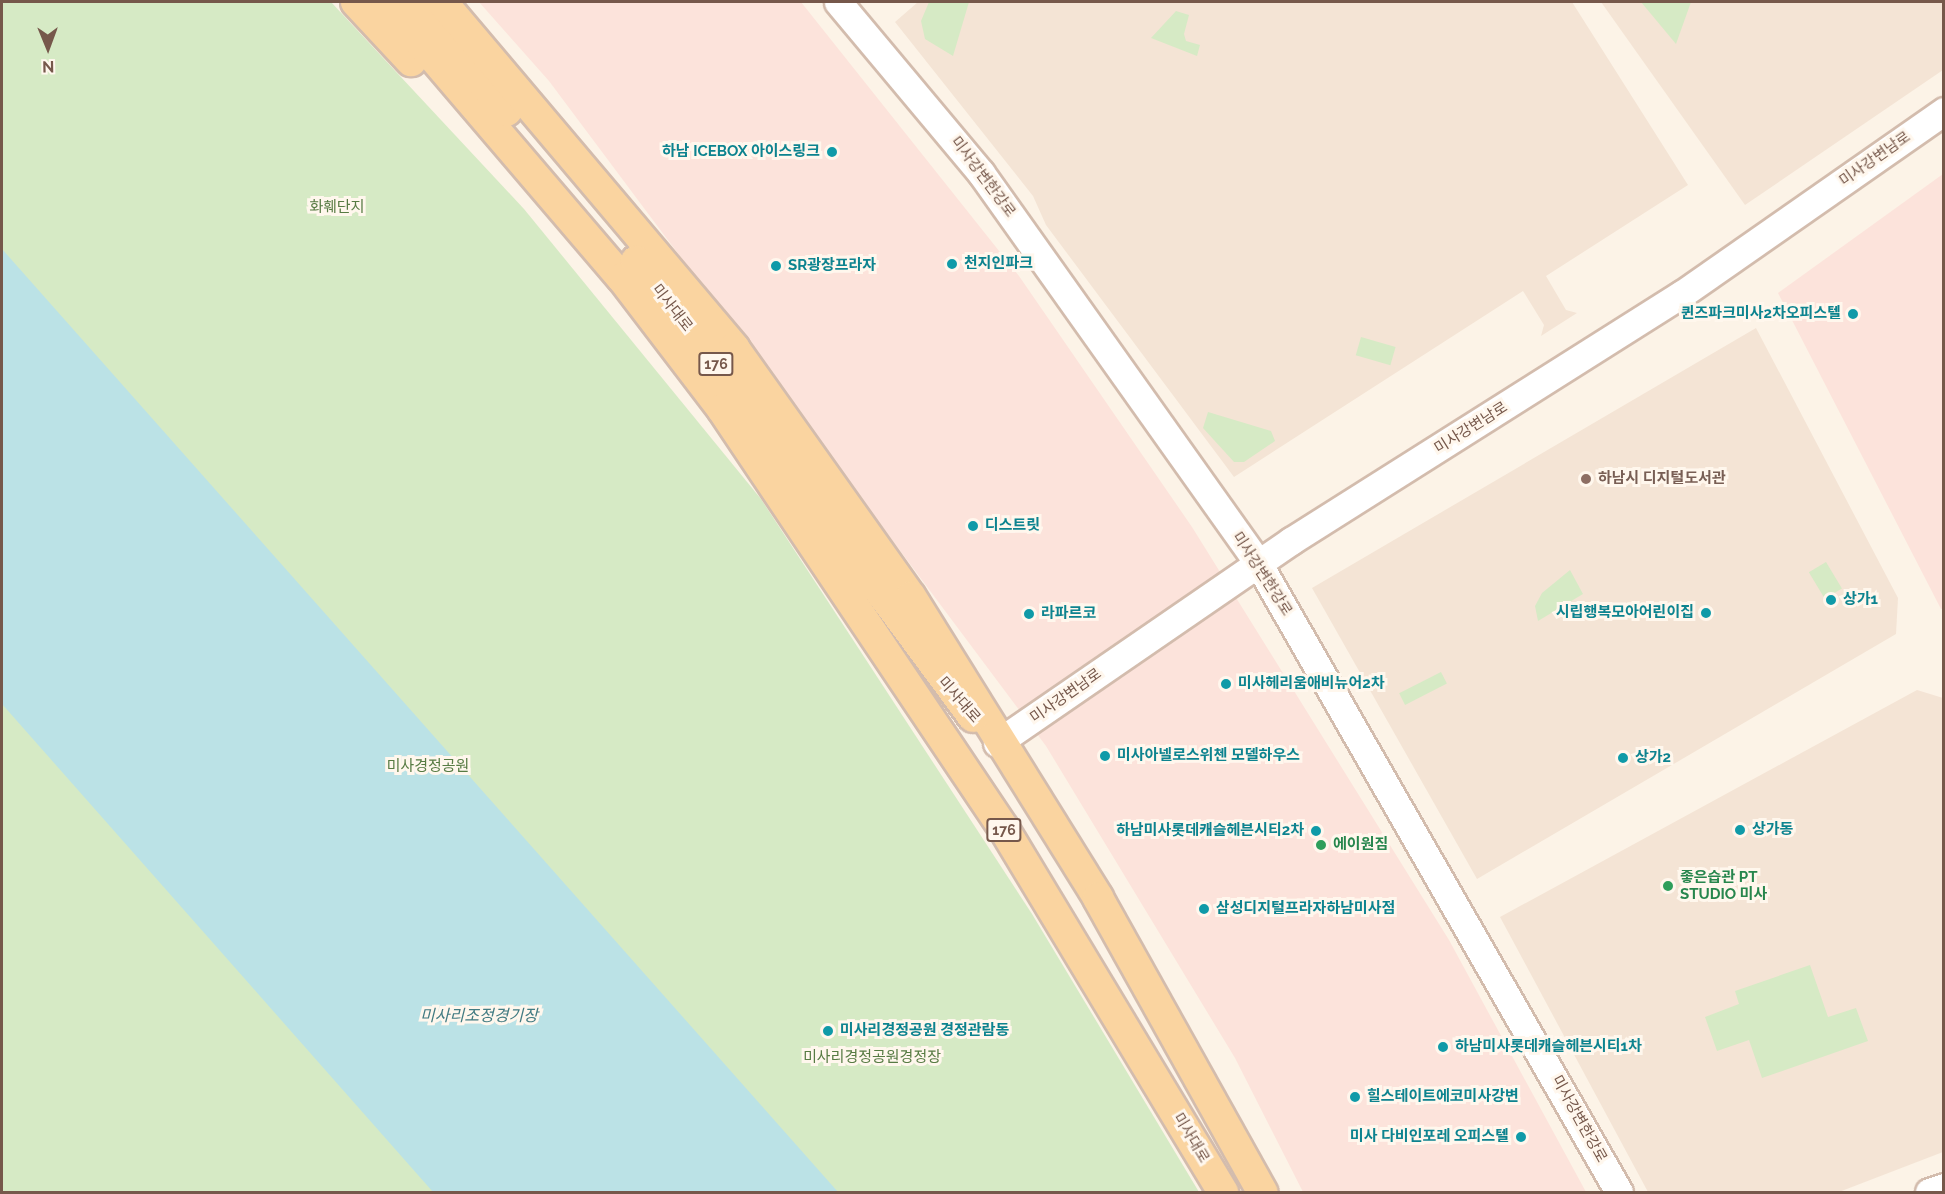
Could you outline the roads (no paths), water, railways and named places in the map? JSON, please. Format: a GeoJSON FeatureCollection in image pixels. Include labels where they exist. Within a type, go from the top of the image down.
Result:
{"type":"FeatureCollection","features":[{"type":"Feature","properties":{"kind":"main road","name":"미사대로"},"geometry":{"type":"LineString","coordinates":[[356,2],[470,123],[765,480]]}},
{"type":"Feature","properties":{"kind":"main road","name":"미사대로"},"geometry":{"type":"LineString","coordinates":[[386,2],[622,278],[722,409],[765,480],[1010,839],[1223,1192]]}},
{"type":"Feature","properties":{"kind":"main road","name":"미사대로"},"geometry":{"type":"LineString","coordinates":[[414,2],[635,260],[716,364],[946,687],[997,743]]}},
{"type":"Feature","properties":{"kind":"main road","name":"미사대로"},"geometry":{"type":"LineString","coordinates":[[442,2],[734,348],[964,676],[997,743],[1098,898],[1262,1192]]}},
{"type":"Feature","properties":{"kind":"street","name":"미사강변한강로"},"geometry":{"type":"LineString","coordinates":[[838,2],[981,173],[1258,563],[1619,1192]]}},
{"type":"Feature","properties":{"kind":"street","name":"미사강변남로"},"geometry":{"type":"LineString","coordinates":[[997,743],[1258,563],[1682,294],[1944,111]]}},
{"type":"Feature","properties":{"kind":"street"},"geometry":{"type":"LineString","coordinates":[[1929,1192],[1944,1186]]}},
{"type":"Feature","properties":{"kind":"water","name":"미사리조정경기장"},"geometry":{"type":"Polygon","coordinates":[[[2,249],[838,1192],[433,1192],[2,704],[2,249]]]}},
{"type":"Feature","properties":{"kind":"place","name":"하남 ICEBOX 아이스링크"},"geometry":{"type":"Point","coordinates":[832,152]}},
{"type":"Feature","properties":{"kind":"place","name":"천지인파크"},"geometry":{"type":"Point","coordinates":[952,264]}},
{"type":"Feature","properties":{"kind":"place","name":"SR광장프라자"},"geometry":{"type":"Point","coordinates":[776,266]}},
{"type":"Feature","properties":{"kind":"place","name":"퀸즈파크미사2차오피스텔"},"geometry":{"type":"Point","coordinates":[1853,314]}},
{"type":"Feature","properties":{"kind":"place","name":"하남시 디지털도서관"},"geometry":{"type":"Point","coordinates":[1586,479]}},
{"type":"Feature","properties":{"kind":"place","name":"디스트릿"},"geometry":{"type":"Point","coordinates":[973,526]}},
{"type":"Feature","properties":{"kind":"place","name":"상가1"},"geometry":{"type":"Point","coordinates":[1831,600]}},
{"type":"Feature","properties":{"kind":"place","name":"시립행복모아어린이집"},"geometry":{"type":"Point","coordinates":[1706,613]}},
{"type":"Feature","properties":{"kind":"place","name":"라파르코"},"geometry":{"type":"Point","coordinates":[1029,614]}},
{"type":"Feature","properties":{"kind":"place","name":"미사헤리움애비뉴어2차"},"geometry":{"type":"Point","coordinates":[1226,684]}},
{"type":"Feature","properties":{"kind":"place","name":"미사아넬로스위첸 모델하우스"},"geometry":{"type":"Point","coordinates":[1105,756]}},
{"type":"Feature","properties":{"kind":"place","name":"상가2"},"geometry":{"type":"Point","coordinates":[1623,758]}},
{"type":"Feature","properties":{"kind":"place","name":"상가동"},"geometry":{"type":"Point","coordinates":[1740,830]}},
{"type":"Feature","properties":{"kind":"place","name":"하남미사롯데캐슬헤븐시티2차"},"geometry":{"type":"Point","coordinates":[1316,831]}},
{"type":"Feature","properties":{"kind":"place","name":"에이원짐"},"geometry":{"type":"Point","coordinates":[1321,845]}},
{"type":"Feature","properties":{"kind":"place","name":"좋은습관 PT STUDIO 미사"},"geometry":{"type":"Point","coordinates":[1668,886]}},
{"type":"Feature","properties":{"kind":"place","name":"삼성디지털프라자하남미사점"},"geometry":{"type":"Point","coordinates":[1204,909]}},
{"type":"Feature","properties":{"kind":"place","name":"미사리경정공원 경정관람동"},"geometry":{"type":"Point","coordinates":[828,1031]}},
{"type":"Feature","properties":{"kind":"place","name":"하남미사롯데캐슬헤븐시티1차"},"geometry":{"type":"Point","coordinates":[1443,1047]}},
{"type":"Feature","properties":{"kind":"place","name":"힐스테이트에코미사강변"},"geometry":{"type":"Point","coordinates":[1355,1097]}},
{"type":"Feature","properties":{"kind":"place","name":"미사 다비인포레 오피스텔"},"geometry":{"type":"Point","coordinates":[1521,1137]}},
{"type":"Feature","properties":{"kind":"park label","name":"화훼단지"},"geometry":{"type":"Point","coordinates":[337,208]}},
{"type":"Feature","properties":{"kind":"park label","name":"미사경정공원"},"geometry":{"type":"Point","coordinates":[428,767]}},
{"type":"Feature","properties":{"kind":"park label","name":"미사리경정공원경정장"},"geometry":{"type":"Point","coordinates":[872,1058]}}]}
